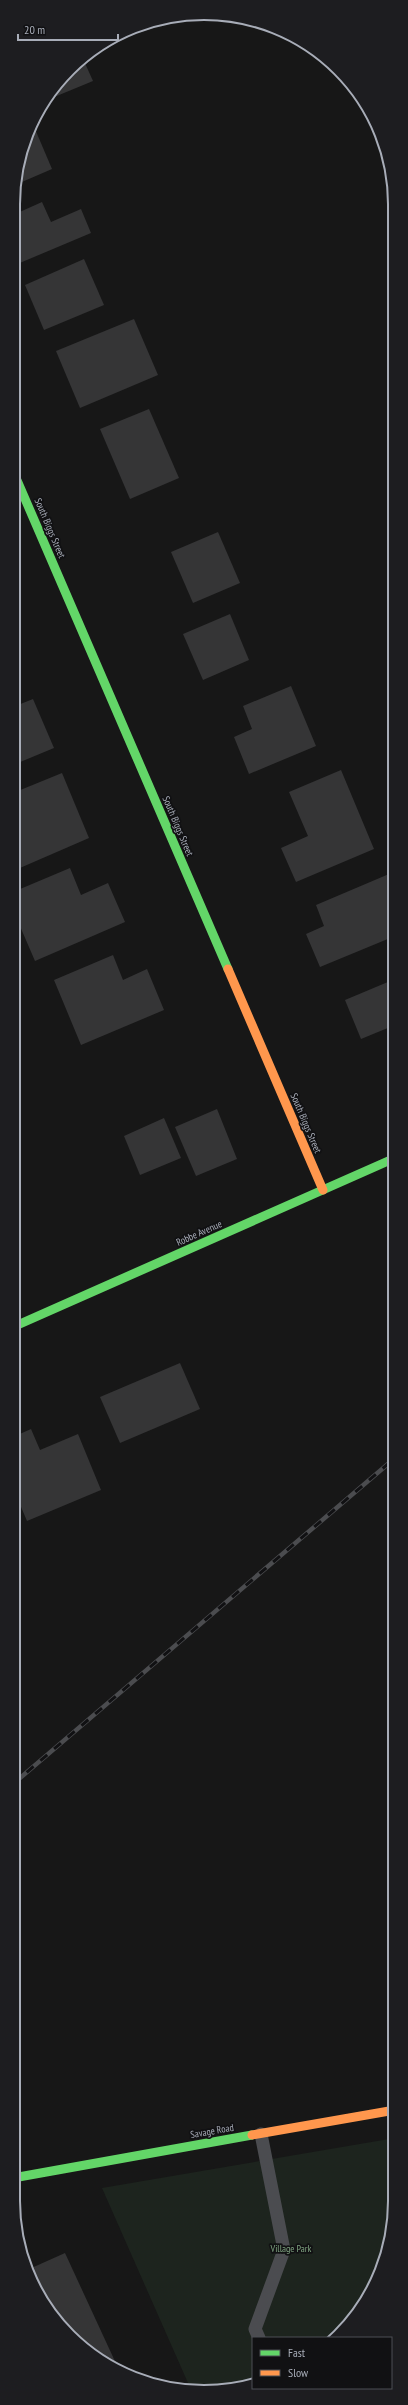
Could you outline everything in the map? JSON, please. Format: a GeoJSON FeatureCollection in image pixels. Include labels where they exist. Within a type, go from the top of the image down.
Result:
{"type":"FeatureCollection","features":[{"type":"Feature","properties":{"kind":"street","name":"South Biggs Street"},"geometry":{"type":"LineString","coordinates":[[20,487],[323,1190]]}},
{"type":"Feature","properties":{"kind":"street","name":"Robbe Avenue"},"geometry":{"type":"LineString","coordinates":[[20,1324],[388,1161]]}},
{"type":"Feature","properties":{"kind":"street","name":"Savage Road"},"geometry":{"type":"LineString","coordinates":[[20,2177],[388,2111]]}},
{"type":"Feature","properties":{"kind":"lane"},"geometry":{"type":"LineString","coordinates":[[259,2337],[255,2329],[284,2250],[262,2134]]}},
{"type":"Feature","properties":{"kind":"green space","name":"Village Park"},"geometry":{"type":"Polygon","coordinates":[[[388,2139],[388,2213],[382,2249],[374,2271],[363,2293],[350,2313],[327,2337],[252,2337],[252,2379],[216,2385],[189,2384],[102,2188],[388,2139]]]}},
{"type":"Feature","properties":{"kind":"building"},"geometry":{"type":"Polygon","coordinates":[[[85,64],[93,81],[55,97],[74,74],[85,64]]]}},
{"type":"Feature","properties":{"kind":"building"},"geometry":{"type":"Polygon","coordinates":[[[36,130],[52,169],[22,182],[26,156],[36,130]]]}},
{"type":"Feature","properties":{"kind":"building"},"geometry":{"type":"Polygon","coordinates":[[[42,202],[51,222],[81,209],[91,233],[20,263],[20,212],[42,202]]]}},
{"type":"Feature","properties":{"kind":"building"},"geometry":{"type":"Polygon","coordinates":[[[84,259],[104,305],[44,330],[25,285],[84,259]]]}},
{"type":"Feature","properties":{"kind":"building"},"geometry":{"type":"Polygon","coordinates":[[[134,319],[158,375],[80,408],[56,351],[134,319]]]}},
{"type":"Feature","properties":{"kind":"building"},"geometry":{"type":"Polygon","coordinates":[[[149,409],[179,478],[130,499],[100,429],[149,409]]]}},
{"type":"Feature","properties":{"kind":"building"},"geometry":{"type":"Polygon","coordinates":[[[218,532],[240,583],[193,603],[171,552],[218,532]]]}},
{"type":"Feature","properties":{"kind":"building"},"geometry":{"type":"Polygon","coordinates":[[[230,614],[249,660],[203,680],[183,634],[230,614]]]}},
{"type":"Feature","properties":{"kind":"building"},"geometry":{"type":"Polygon","coordinates":[[[291,686],[316,746],[249,774],[234,737],[252,729],[243,706],[291,686]]]}},
{"type":"Feature","properties":{"kind":"building"},"geometry":{"type":"Polygon","coordinates":[[[33,699],[54,748],[20,762],[20,704],[33,699]]]}},
{"type":"Feature","properties":{"kind":"building"},"geometry":{"type":"Polygon","coordinates":[[[341,770],[374,849],[296,882],[281,848],[308,836],[289,792],[341,770]]]}},
{"type":"Feature","properties":{"kind":"building"},"geometry":{"type":"Polygon","coordinates":[[[62,773],[89,838],[20,868],[20,790],[62,773]]]}},
{"type":"Feature","properties":{"kind":"building"},"geometry":{"type":"Polygon","coordinates":[[[70,868],[81,895],[108,883],[125,922],[35,961],[20,926],[20,889],[70,868]]]}},
{"type":"Feature","properties":{"kind":"building"},"geometry":{"type":"Polygon","coordinates":[[[388,874],[388,939],[320,967],[306,934],[324,926],[316,905],[388,874]]]}},
{"type":"Feature","properties":{"kind":"building"},"geometry":{"type":"Polygon","coordinates":[[[113,955],[123,980],[147,969],[164,1010],[81,1045],[54,980],[113,955]]]}},
{"type":"Feature","properties":{"kind":"building"},"geometry":{"type":"Polygon","coordinates":[[[388,982],[388,1028],[361,1039],[345,1000],[388,982]]]}},
{"type":"Feature","properties":{"kind":"building"},"geometry":{"type":"Polygon","coordinates":[[[217,1109],[237,1159],[196,1176],[175,1127],[217,1109]]]}},
{"type":"Feature","properties":{"kind":"building"},"geometry":{"type":"Polygon","coordinates":[[[164,1118],[181,1158],[140,1175],[124,1136],[164,1118]]]}},
{"type":"Feature","properties":{"kind":"building"},"geometry":{"type":"Polygon","coordinates":[[[180,1363],[200,1409],[120,1443],[100,1397],[180,1363]]]}},
{"type":"Feature","properties":{"kind":"building"},"geometry":{"type":"Polygon","coordinates":[[[31,1429],[40,1450],[78,1434],[101,1490],[27,1521],[20,1504],[20,1434],[31,1429]]]}},
{"type":"Feature","properties":{"kind":"building"},"geometry":{"type":"Polygon","coordinates":[[[65,2253],[115,2362],[92,2347],[74,2331],[58,2313],[45,2293],[33,2267],[65,2253]]]}},
{"type":"Feature","properties":{"kind":"railway"},"geometry":{"type":"LineString","coordinates":[[20,1778],[388,1464]]}},
{"type":"Feature","properties":{"kind":"traffic: fast"},"geometry":{"type":"LineString","coordinates":[[20,487],[228,969]]}},
{"type":"Feature","properties":{"kind":"traffic: fast"},"geometry":{"type":"LineString","coordinates":[[20,1324],[388,1161]]}},
{"type":"Feature","properties":{"kind":"traffic: fast"},"geometry":{"type":"LineString","coordinates":[[20,2177],[252,2135]]}},
{"type":"Feature","properties":{"kind":"traffic: slow"},"geometry":{"type":"LineString","coordinates":[[228,969],[323,1190]]}},
{"type":"Feature","properties":{"kind":"traffic: slow"},"geometry":{"type":"LineString","coordinates":[[252,2135],[388,2111]]}}]}
